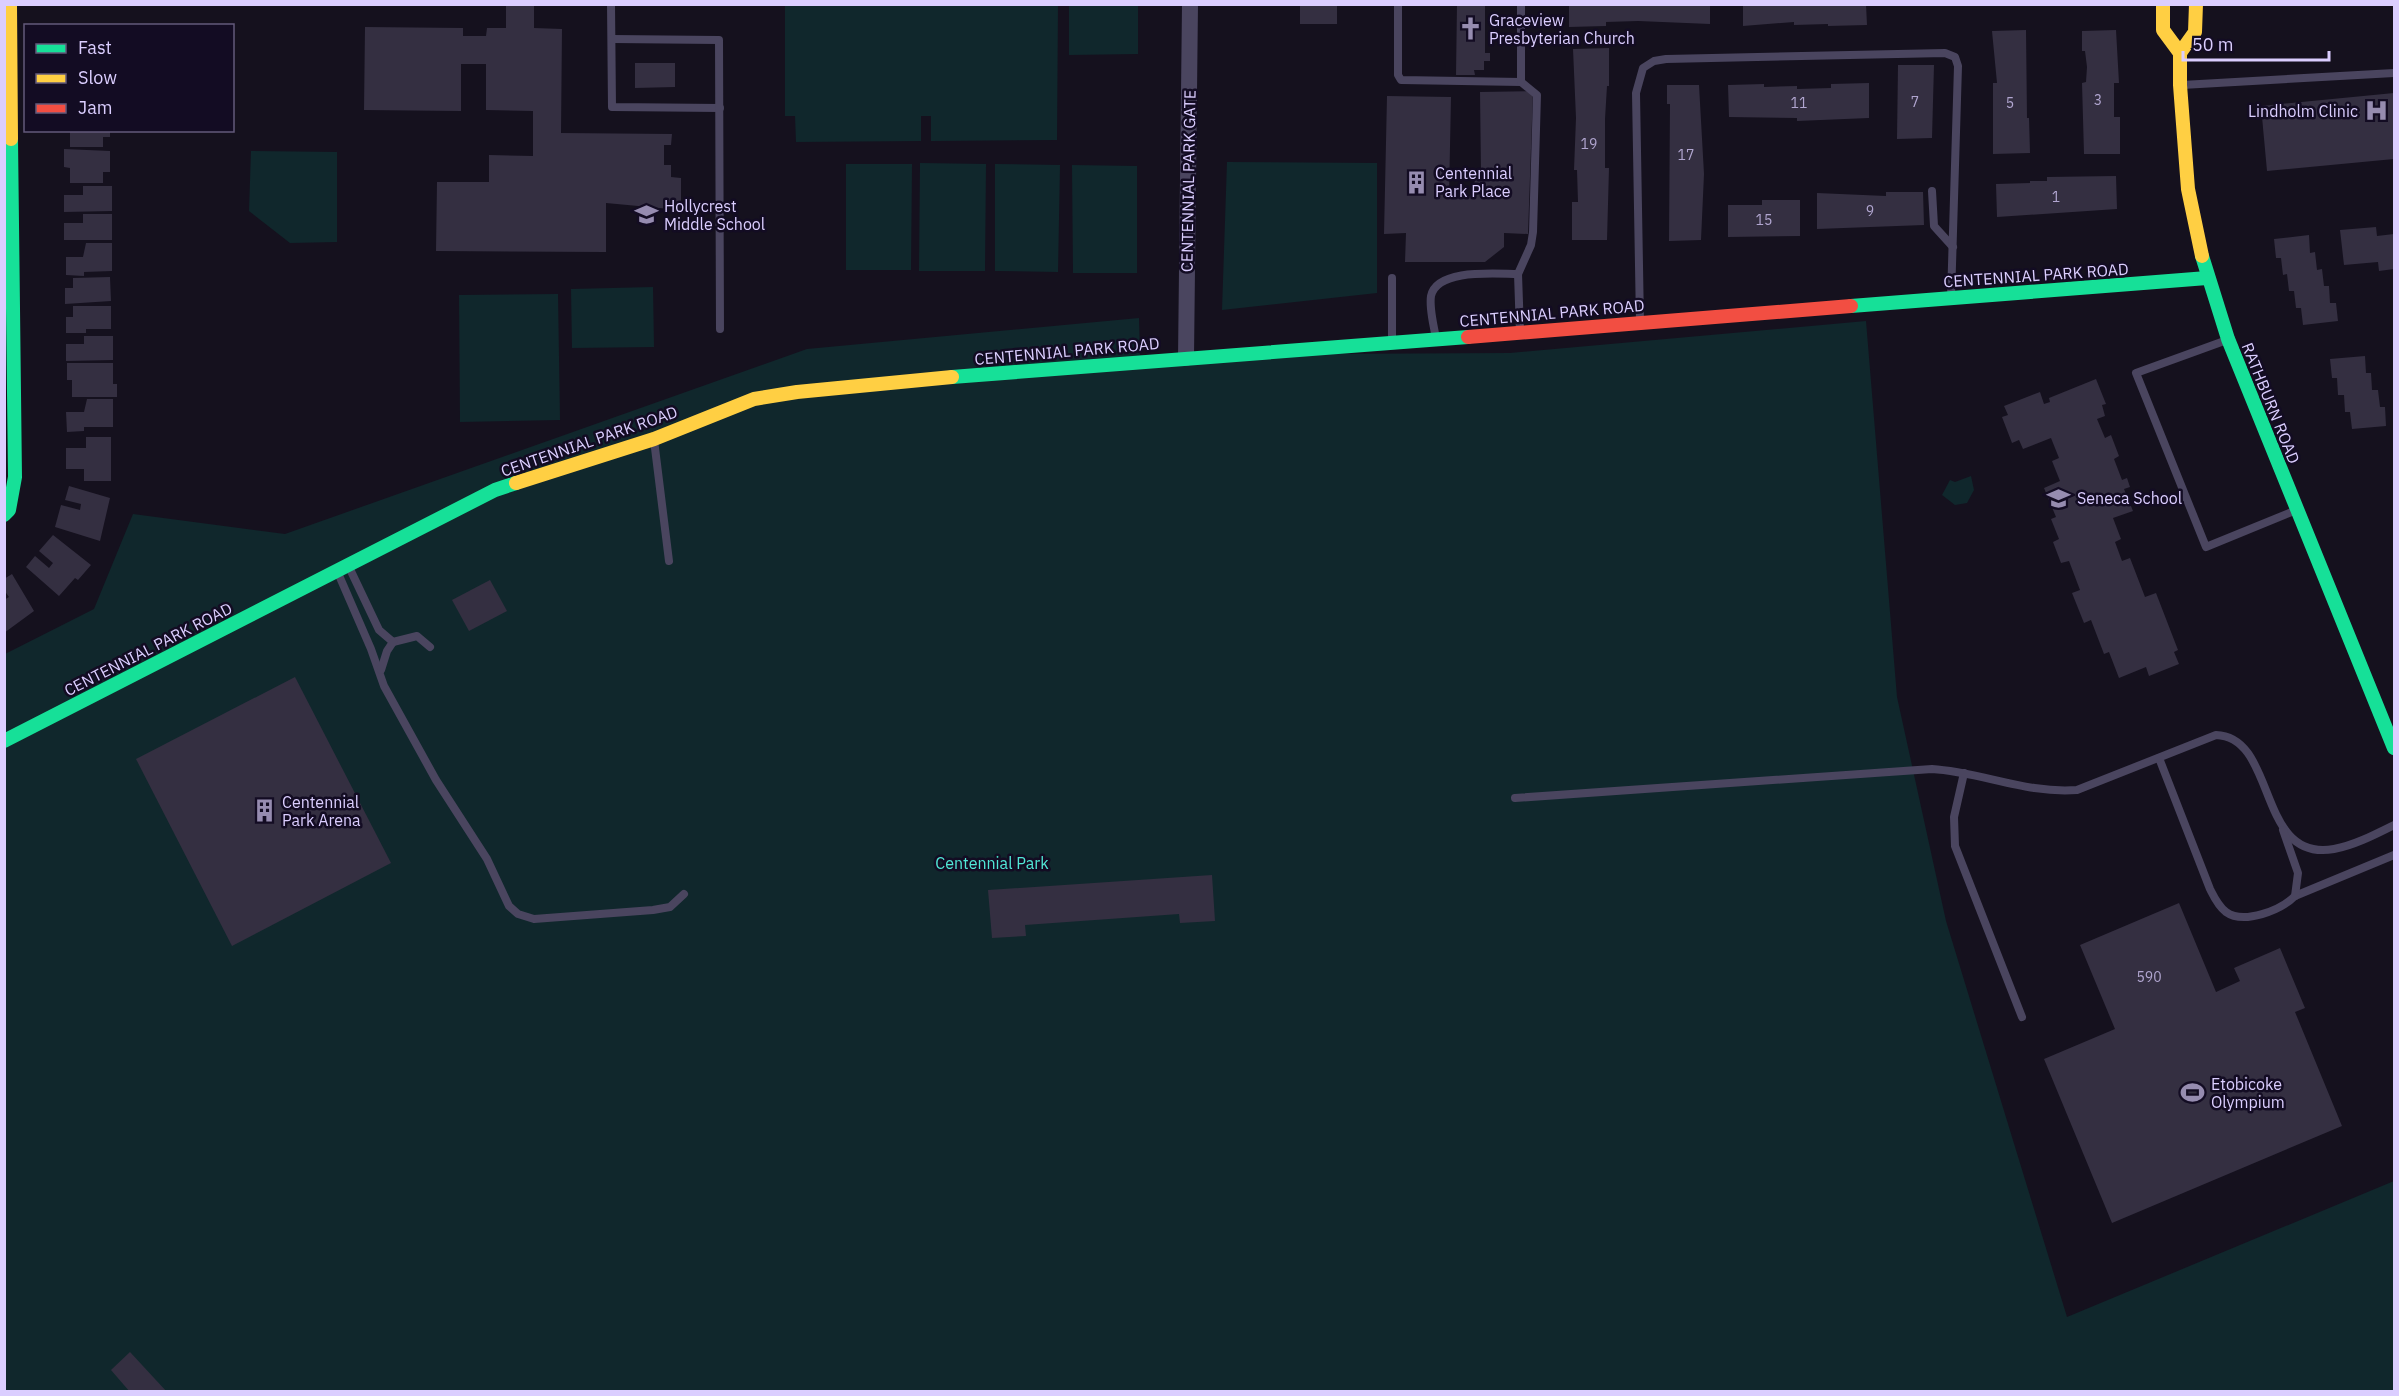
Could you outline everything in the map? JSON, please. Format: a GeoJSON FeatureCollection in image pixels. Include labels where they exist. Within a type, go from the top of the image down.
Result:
{"type":"FeatureCollection","features":[{"type":"Feature","properties":{"kind":"street"},"geometry":{"type":"LineString","coordinates":[[4,515],[9,510],[15,477],[10,4]]}},
{"type":"Feature","properties":{"kind":"street","name":"CENTENNIAL PARK GATE"},"geometry":{"type":"LineString","coordinates":[[1186,358],[1190,4]]}},
{"type":"Feature","properties":{"kind":"street"},"geometry":{"type":"LineString","coordinates":[[2163,4],[2163,30],[2180,53],[2195,32],[2196,4]]}},
{"type":"Feature","properties":{"kind":"street","name":"RATHBURN ROAD"},"geometry":{"type":"LineString","coordinates":[[2180,53],[2180,86],[2188,189],[2207,278],[2228,339],[2296,510],[2387,709],[2394,748]]}},
{"type":"Feature","properties":{"kind":"street","name":"CENTENNIAL PARK ROAD"},"geometry":{"type":"LineString","coordinates":[[4,741],[495,490],[654,439],[754,399],[797,392],[1186,358],[2207,278]]}},
{"type":"Feature","properties":{"kind":"lane"},"geometry":{"type":"LineString","coordinates":[[611,4],[612,107],[720,108]]}},
{"type":"Feature","properties":{"kind":"lane"},"geometry":{"type":"LineString","coordinates":[[1398,4],[1398,75],[1401,80],[1521,82],[1537,95],[1533,232],[1531,244],[1518,274],[1520,333]]}},
{"type":"Feature","properties":{"kind":"lane"},"geometry":{"type":"LineString","coordinates":[[1521,4],[1521,82]]}},
{"type":"Feature","properties":{"kind":"lane"},"geometry":{"type":"LineString","coordinates":[[612,39],[719,40],[720,329]]}},
{"type":"Feature","properties":{"kind":"lane"},"geometry":{"type":"LineString","coordinates":[[1640,323],[1636,93],[1643,68],[1654,61],[1666,59],[1951,54],[1958,66],[1950,298]]}},
{"type":"Feature","properties":{"kind":"lane"},"geometry":{"type":"LineString","coordinates":[[2180,86],[2394,73]]}},
{"type":"Feature","properties":{"kind":"lane"},"geometry":{"type":"LineString","coordinates":[[1932,191],[1934,226],[1953,247]]}},
{"type":"Feature","properties":{"kind":"lane"},"geometry":{"type":"LineString","coordinates":[[1437,339],[1431,296],[1435,287],[1449,277],[1518,274]]}},
{"type":"Feature","properties":{"kind":"lane"},"geometry":{"type":"LineString","coordinates":[[1392,278],[1392,343]]}},
{"type":"Feature","properties":{"kind":"lane"},"geometry":{"type":"LineString","coordinates":[[2228,339],[2136,372],[2172,465],[2206,547],[2296,510]]}},
{"type":"Feature","properties":{"kind":"lane"},"geometry":{"type":"LineString","coordinates":[[654,439],[669,561]]}},
{"type":"Feature","properties":{"kind":"lane"},"geometry":{"type":"LineString","coordinates":[[342,568],[379,630],[393,642]]}},
{"type":"Feature","properties":{"kind":"lane"},"geometry":{"type":"LineString","coordinates":[[342,568],[384,686],[436,780],[487,859],[509,906],[518,914],[534,919],[653,910],[670,907],[684,894]]}},
{"type":"Feature","properties":{"kind":"lane"},"geometry":{"type":"LineString","coordinates":[[381,674],[387,651],[393,642],[417,636],[430,647]]}},
{"type":"Feature","properties":{"kind":"lane"},"geometry":{"type":"LineString","coordinates":[[1515,798],[1932,769],[1964,772],[2055,792],[2077,790],[2209,737],[2225,735],[2234,738],[2247,750],[2282,829],[2298,873],[2295,896]]}},
{"type":"Feature","properties":{"kind":"lane"},"geometry":{"type":"LineString","coordinates":[[2159,758],[2210,889],[2224,911],[2232,915],[2251,916],[2282,906],[2295,896],[2394,855]]}},
{"type":"Feature","properties":{"kind":"lane"},"geometry":{"type":"LineString","coordinates":[[1964,772],[1954,818],[1955,846],[2022,1017]]}},
{"type":"Feature","properties":{"kind":"lane"},"geometry":{"type":"LineString","coordinates":[[2282,829],[2298,841],[2324,849],[2350,844],[2394,825]]}},
{"type":"Feature","properties":{"kind":"green space"},"geometry":{"type":"Polygon","coordinates":[[[785,5],[1058,5],[1057,140],[931,141],[931,116],[921,116],[921,141],[796,142],[795,116],[785,116],[785,5]]]}},
{"type":"Feature","properties":{"kind":"green space"},"geometry":{"type":"Polygon","coordinates":[[[1069,5],[1138,5],[1138,54],[1069,55],[1069,5]]]}},
{"type":"Feature","properties":{"kind":"green space"},"geometry":{"type":"Polygon","coordinates":[[[251,151],[337,152],[337,242],[290,243],[249,211],[251,151]]]}},
{"type":"Feature","properties":{"kind":"green space"},"geometry":{"type":"Polygon","coordinates":[[[1227,162],[1377,163],[1377,293],[1222,310],[1227,162]]]}},
{"type":"Feature","properties":{"kind":"green space"},"geometry":{"type":"Polygon","coordinates":[[[920,163],[986,164],[985,271],[919,271],[920,163]]]}},
{"type":"Feature","properties":{"kind":"green space"},"geometry":{"type":"Polygon","coordinates":[[[846,164],[912,164],[911,270],[846,270],[846,164]]]}},
{"type":"Feature","properties":{"kind":"green space"},"geometry":{"type":"Polygon","coordinates":[[[995,164],[1060,165],[1058,272],[995,271],[995,164]]]}},
{"type":"Feature","properties":{"kind":"green space"},"geometry":{"type":"Polygon","coordinates":[[[1072,165],[1137,166],[1137,273],[1073,273],[1072,165]]]}},
{"type":"Feature","properties":{"kind":"green space"},"geometry":{"type":"Polygon","coordinates":[[[653,287],[654,347],[572,348],[571,289],[653,287]]]}},
{"type":"Feature","properties":{"kind":"green space"},"geometry":{"type":"Polygon","coordinates":[[[558,294],[560,420],[460,422],[459,295],[558,294]]]}},
{"type":"Feature","properties":{"kind":"green space","name":"Centennial Park"},"geometry":{"type":"Polygon","coordinates":[[[1139,318],[1140,355],[1510,353],[1866,321],[1897,697],[1946,921],[2067,1317],[2394,1181],[2394,1391],[5,1392],[5,654],[94,609],[133,514],[285,534],[807,349],[1139,318]]]}},
{"type":"Feature","properties":{"kind":"green space"},"geometry":{"type":"Polygon","coordinates":[[[1971,476],[1974,490],[1967,503],[1955,505],[1942,495],[1950,480],[1955,482],[1971,476]]]}},
{"type":"Feature","properties":{"kind":"building"},"geometry":{"type":"Polygon","coordinates":[[[506,4],[534,4],[534,28],[562,29],[561,133],[672,134],[671,145],[664,145],[664,165],[671,165],[671,177],[681,178],[681,210],[606,203],[606,252],[436,251],[437,182],[489,182],[489,155],[533,156],[533,111],[486,110],[486,64],[461,64],[461,111],[364,110],[365,27],[463,28],[463,36],[486,36],[487,28],[506,28],[506,4]]]}},
{"type":"Feature","properties":{"kind":"building"},"geometry":{"type":"Polygon","coordinates":[[[1300,4],[1337,4],[1337,24],[1300,24],[1300,4]]]}},
{"type":"Feature","properties":{"kind":"building","name":"Graceview Presbyterian Church"},"geometry":{"type":"Polygon","coordinates":[[[1457,4],[1485,4],[1485,53],[1490,53],[1490,61],[1484,61],[1484,70],[1474,70],[1475,75],[1456,75],[1457,4]]]}},
{"type":"Feature","properties":{"kind":"building"},"geometry":{"type":"Polygon","coordinates":[[[1569,4],[1710,4],[1710,24],[1638,21],[1606,22],[1606,26],[1569,27],[1569,4]]]}},
{"type":"Feature","properties":{"kind":"building"},"geometry":{"type":"Polygon","coordinates":[[[1743,4],[1866,4],[1867,25],[1794,25],[1794,22],[1743,26],[1743,4]]]}},
{"type":"Feature","properties":{"kind":"building"},"geometry":{"type":"Polygon","coordinates":[[[2026,30],[2027,118],[2029,118],[2030,153],[1993,154],[1993,83],[1997,83],[1992,31],[2026,30]]]}},
{"type":"Feature","properties":{"kind":"building"},"geometry":{"type":"Polygon","coordinates":[[[2116,30],[2119,83],[2114,83],[2114,117],[2120,117],[2120,154],[2084,154],[2082,83],[2086,82],[2087,67],[2085,51],[2082,51],[2082,31],[2116,30]]]}},
{"type":"Feature","properties":{"kind":"building"},"geometry":{"type":"Polygon","coordinates":[[[1609,48],[1609,86],[1607,86],[1605,119],[1605,168],[1609,168],[1607,240],[1572,240],[1572,202],[1578,202],[1577,170],[1574,170],[1576,118],[1573,49],[1609,48]]]}},
{"type":"Feature","properties":{"kind":"building"},"geometry":{"type":"Polygon","coordinates":[[[635,63],[675,63],[675,87],[635,88],[635,63]]]}},
{"type":"Feature","properties":{"kind":"building"},"geometry":{"type":"Polygon","coordinates":[[[1898,65],[1934,65],[1932,138],[1897,139],[1898,65]]]}},
{"type":"Feature","properties":{"kind":"building"},"geometry":{"type":"Polygon","coordinates":[[[1869,83],[1869,118],[1797,121],[1797,118],[1729,117],[1728,85],[1764,84],[1764,87],[1797,86],[1797,89],[1831,88],[1831,84],[1869,83]]]}},
{"type":"Feature","properties":{"kind":"building"},"geometry":{"type":"Polygon","coordinates":[[[1667,85],[1699,85],[1704,174],[1701,240],[1669,241],[1670,104],[1667,104],[1667,85]]]}},
{"type":"Feature","properties":{"kind":"building","name":"Centennial Park Place"},"geometry":{"type":"Polygon","coordinates":[[[1533,91],[1528,234],[1504,233],[1504,247],[1485,262],[1405,262],[1406,233],[1384,234],[1387,96],[1451,97],[1449,196],[1469,197],[1474,191],[1475,174],[1481,173],[1480,92],[1533,91]]]}},
{"type":"Feature","properties":{"kind":"building"},"geometry":{"type":"Polygon","coordinates":[[[2394,93],[2394,159],[2267,171],[2261,106],[2394,93]]]}},
{"type":"Feature","properties":{"kind":"building"},"geometry":{"type":"Polygon","coordinates":[[[70,132],[110,132],[110,137],[103,137],[103,147],[70,147],[70,132]]]}},
{"type":"Feature","properties":{"kind":"building"},"geometry":{"type":"Polygon","coordinates":[[[64,149],[110,151],[110,172],[103,172],[103,183],[70,183],[70,168],[64,167],[64,149]]]}},
{"type":"Feature","properties":{"kind":"building"},"geometry":{"type":"Polygon","coordinates":[[[2116,176],[2117,209],[1997,217],[1996,184],[2047,181],[2047,177],[2116,176]]]}},
{"type":"Feature","properties":{"kind":"building"},"geometry":{"type":"Polygon","coordinates":[[[83,186],[112,186],[112,211],[64,212],[64,195],[83,195],[83,186]]]}},
{"type":"Feature","properties":{"kind":"building"},"geometry":{"type":"Polygon","coordinates":[[[1886,192],[1923,192],[1924,225],[1817,229],[1817,193],[1886,196],[1886,192]]]}},
{"type":"Feature","properties":{"kind":"building"},"geometry":{"type":"Polygon","coordinates":[[[1762,200],[1800,200],[1800,236],[1728,237],[1728,205],[1762,205],[1762,200]]]}},
{"type":"Feature","properties":{"kind":"building"},"geometry":{"type":"Polygon","coordinates":[[[83,214],[112,214],[112,240],[64,240],[64,223],[83,223],[83,214]]]}},
{"type":"Feature","properties":{"kind":"building"},"geometry":{"type":"Polygon","coordinates":[[[2376,227],[2377,236],[2394,234],[2394,269],[2379,271],[2378,262],[2344,265],[2340,230],[2376,227]]]}},
{"type":"Feature","properties":{"kind":"building"},"geometry":{"type":"Polygon","coordinates":[[[2309,235],[2310,253],[2315,252],[2317,270],[2322,269],[2324,286],[2329,286],[2330,303],[2336,303],[2338,321],[2303,325],[2301,308],[2296,308],[2294,291],[2289,291],[2287,274],[2283,275],[2281,258],[2276,258],[2274,239],[2309,235]]]}},
{"type":"Feature","properties":{"kind":"building"},"geometry":{"type":"Polygon","coordinates":[[[86,243],[112,243],[112,271],[84,272],[84,276],[66,275],[66,257],[83,257],[86,243]]]}},
{"type":"Feature","properties":{"kind":"building"},"geometry":{"type":"Polygon","coordinates":[[[110,277],[111,301],[65,304],[65,288],[73,288],[73,278],[110,277]]]}},
{"type":"Feature","properties":{"kind":"building"},"geometry":{"type":"Polygon","coordinates":[[[73,306],[111,306],[111,329],[86,329],[86,333],[66,333],[66,317],[73,317],[73,306]]]}},
{"type":"Feature","properties":{"kind":"building"},"geometry":{"type":"Polygon","coordinates":[[[84,336],[113,336],[113,360],[66,361],[66,344],[84,344],[84,336]]]}},
{"type":"Feature","properties":{"kind":"building"},"geometry":{"type":"Polygon","coordinates":[[[2365,356],[2366,373],[2371,373],[2372,390],[2378,390],[2380,407],[2385,407],[2386,426],[2352,429],[2350,412],[2345,412],[2344,395],[2338,395],[2337,378],[2332,378],[2330,359],[2365,356]]]}},
{"type":"Feature","properties":{"kind":"building"},"geometry":{"type":"Polygon","coordinates":[[[67,363],[113,363],[113,384],[117,384],[117,397],[72,397],[72,380],[67,380],[67,363]]]}},
{"type":"Feature","properties":{"kind":"building"},"geometry":{"type":"Polygon","coordinates":[[[2096,379],[2106,404],[2102,405],[2105,416],[2097,419],[2105,438],[2111,435],[2119,456],[2114,459],[2122,480],[2127,478],[2130,487],[2124,489],[2133,511],[2113,518],[2121,539],[2115,542],[2122,561],[2130,558],[2145,597],[2156,593],[2178,650],[2174,652],[2179,664],[2149,676],[2146,667],[2119,678],[2109,652],[2104,654],[2091,620],[2084,623],[2072,593],[2080,590],[2069,561],[2061,563],[2053,542],[2059,539],[2051,519],[2056,517],[2044,488],[2060,481],[2052,461],[2059,458],[2051,438],[2023,449],[2019,440],[2012,443],[2002,417],[2008,415],[2004,406],[2040,392],[2044,404],[2050,402],[2049,398],[2096,379]]]}},
{"type":"Feature","properties":{"kind":"building"},"geometry":{"type":"Polygon","coordinates":[[[87,399],[113,399],[113,427],[84,427],[84,431],[67,432],[66,412],[84,412],[87,399]]]}},
{"type":"Feature","properties":{"kind":"building"},"geometry":{"type":"Polygon","coordinates":[[[86,437],[111,437],[111,481],[84,481],[84,469],[66,469],[66,448],[86,448],[86,437]]]}},
{"type":"Feature","properties":{"kind":"building"},"geometry":{"type":"Polygon","coordinates":[[[69,486],[110,498],[100,541],[55,527],[61,505],[80,510],[81,504],[65,500],[69,486]]]}},
{"type":"Feature","properties":{"kind":"building"},"geometry":{"type":"Polygon","coordinates":[[[53,535],[91,565],[59,596],[26,567],[35,556],[49,568],[53,563],[39,551],[53,535]]]}},
{"type":"Feature","properties":{"kind":"building"},"geometry":{"type":"Polygon","coordinates":[[[12,574],[34,611],[4,633],[4,600],[9,597],[4,590],[4,579],[12,574]]]}},
{"type":"Feature","properties":{"kind":"building"},"geometry":{"type":"Polygon","coordinates":[[[490,580],[507,611],[469,631],[452,600],[490,580]]]}},
{"type":"Feature","properties":{"kind":"building","name":"Centennial Park Arena"},"geometry":{"type":"Polygon","coordinates":[[[295,677],[391,863],[232,946],[136,759],[295,677]]]}},
{"type":"Feature","properties":{"kind":"building"},"geometry":{"type":"Polygon","coordinates":[[[1212,875],[1215,921],[1180,923],[1179,914],[1025,925],[1026,936],[992,938],[988,890],[1212,875]]]}},
{"type":"Feature","properties":{"kind":"building","name":"Etobicoke Olympium"},"geometry":{"type":"Polygon","coordinates":[[[2179,903],[2216,992],[2240,981],[2234,968],[2280,948],[2305,1008],[2295,1012],[2342,1126],[2112,1223],[2044,1059],[2115,1029],[2080,945],[2179,903]]]}},
{"type":"Feature","properties":{"kind":"building"},"geometry":{"type":"Polygon","coordinates":[[[130,1352],[167,1392],[130,1392],[111,1370],[130,1352]]]}},
{"type":"Feature","properties":{"kind":"traffic: fast"},"geometry":{"type":"LineString","coordinates":[[4,515],[9,510],[15,477],[11,139]]}},
{"type":"Feature","properties":{"kind":"traffic: fast"},"geometry":{"type":"LineString","coordinates":[[2202,256],[2228,339],[2394,748]]}},
{"type":"Feature","properties":{"kind":"traffic: fast"},"geometry":{"type":"LineString","coordinates":[[1851,306],[2207,278]]}},
{"type":"Feature","properties":{"kind":"traffic: fast"},"geometry":{"type":"LineString","coordinates":[[952,377],[1468,337]]}},
{"type":"Feature","properties":{"kind":"traffic: fast"},"geometry":{"type":"LineString","coordinates":[[4,741],[495,490],[516,483]]}},
{"type":"Feature","properties":{"kind":"traffic: slow"},"geometry":{"type":"LineString","coordinates":[[10,4],[11,139]]}},
{"type":"Feature","properties":{"kind":"traffic: slow"},"geometry":{"type":"LineString","coordinates":[[2163,4],[2163,30],[2180,53]]}},
{"type":"Feature","properties":{"kind":"traffic: slow"},"geometry":{"type":"LineString","coordinates":[[2196,4],[2195,32],[2180,53],[2180,85],[2188,189],[2202,256]]}},
{"type":"Feature","properties":{"kind":"traffic: slow"},"geometry":{"type":"LineString","coordinates":[[516,483],[654,439],[754,399],[797,392],[952,377]]}},
{"type":"Feature","properties":{"kind":"traffic: jam"},"geometry":{"type":"LineString","coordinates":[[1468,337],[1851,306]]}},
{"type":"Feature","properties":{"kind":"place","name":"Graceview Presbyterian Church"},"geometry":{"type":"Point","coordinates":[1471,29]}},
{"type":"Feature","properties":{"kind":"place","name":"Lindholm Clinic"},"geometry":{"type":"Point","coordinates":[2376,111]}},
{"type":"Feature","properties":{"kind":"place","name":"Centennial Park Place"},"geometry":{"type":"Point","coordinates":[1417,182]}},
{"type":"Feature","properties":{"kind":"place","name":"Hollycrest Middle School"},"geometry":{"type":"Point","coordinates":[646,215]}},
{"type":"Feature","properties":{"kind":"place","name":"Seneca School"},"geometry":{"type":"Point","coordinates":[2059,498]}},
{"type":"Feature","properties":{"kind":"place","name":"Centennial Park Arena"},"geometry":{"type":"Point","coordinates":[264,811]}},
{"type":"Feature","properties":{"kind":"place","name":"Etobicoke Olympium"},"geometry":{"type":"Point","coordinates":[2193,1093]}}]}
